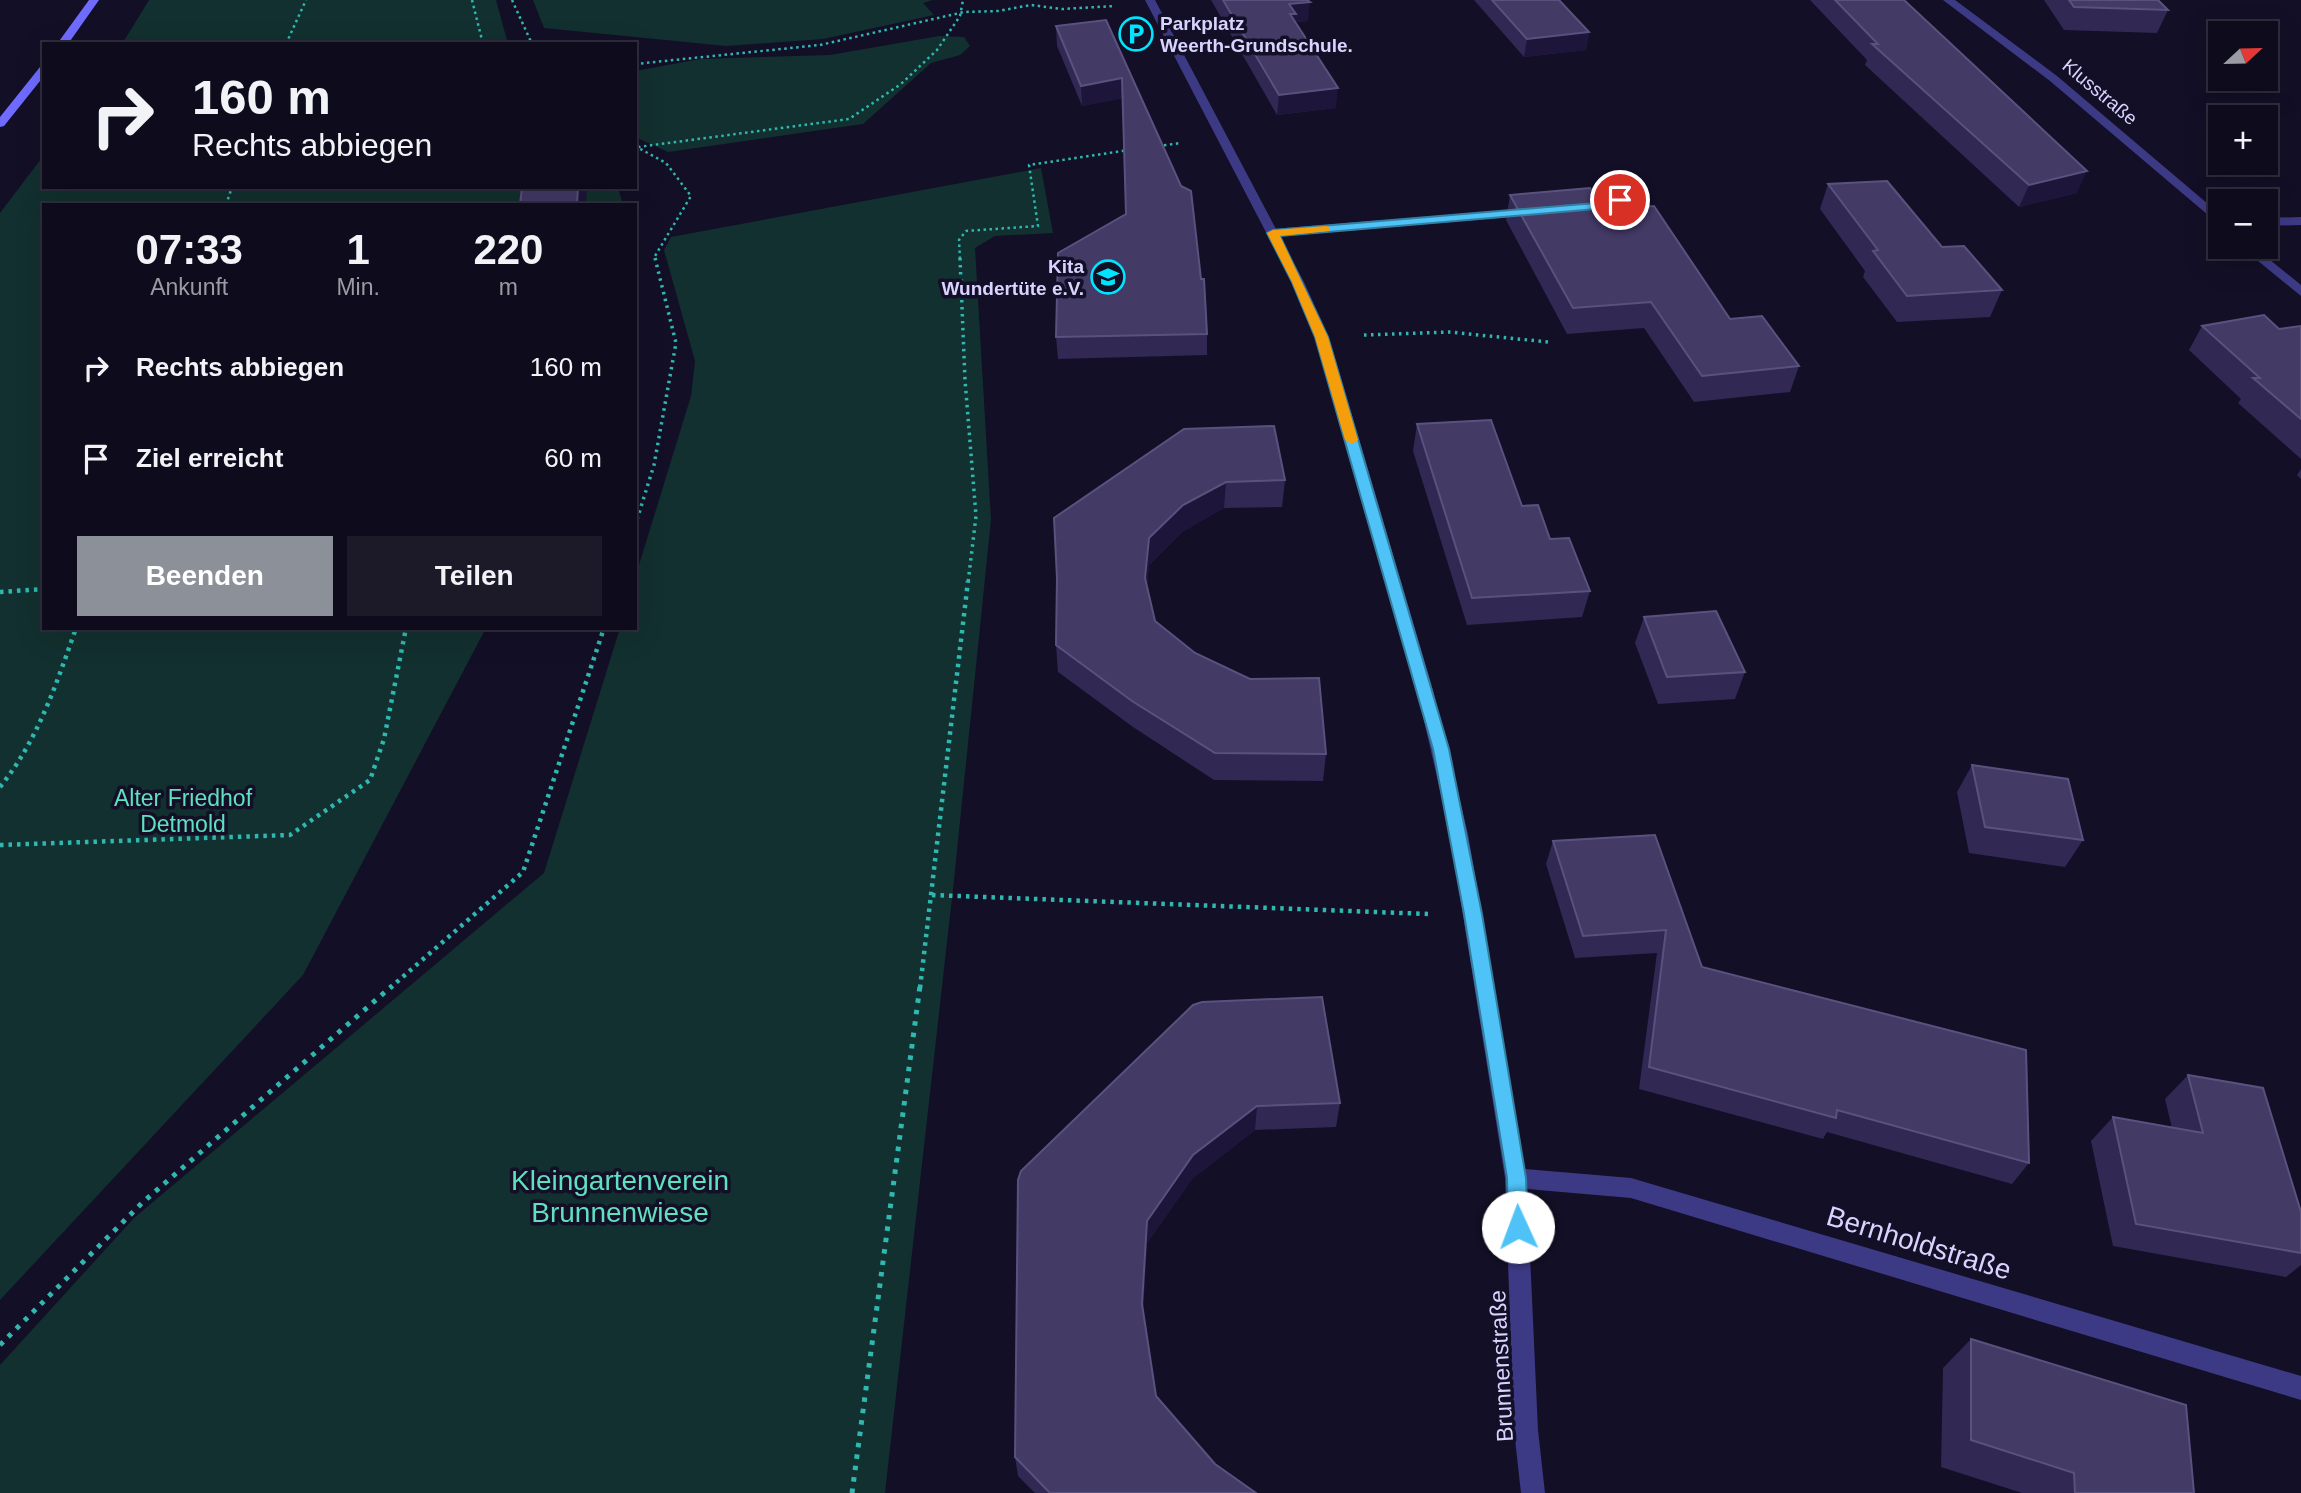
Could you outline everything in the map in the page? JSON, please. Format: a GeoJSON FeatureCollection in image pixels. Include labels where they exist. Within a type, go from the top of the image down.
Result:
{"type":"FeatureCollection","features":[{"type":"Feature","properties":{"kind":"street"},"geometry":{"type":"LineString","coordinates":[[63,42],[94,0]]}},
{"type":"Feature","properties":{"kind":"street","name":"Klusstraße"},"geometry":{"type":"LineString","coordinates":[[1948,0],[2009,42],[2106,120],[2208,210]]}},
{"type":"Feature","properties":{"kind":"street","name":"Brunnenstraße"},"geometry":{"type":"LineString","coordinates":[[1151,2],[1273,233],[1322,337],[1441,749],[1473,914],[1517,1178],[1526,1430],[1533,1493]]}},
{"type":"Feature","properties":{"kind":"street"},"geometry":{"type":"LineString","coordinates":[[0,124],[42,72]]}},
{"type":"Feature","properties":{"kind":"street"},"geometry":{"type":"LineString","coordinates":[[1273,233],[1596,206],[1620,200]]}},
{"type":"Feature","properties":{"kind":"street"},"geometry":{"type":"LineString","coordinates":[[2278,222],[2301,221]]}},
{"type":"Feature","properties":{"kind":"street"},"geometry":{"type":"LineString","coordinates":[[2261,259],[2301,292]]}},
{"type":"Feature","properties":{"kind":"street","name":"Bernholdstraße"},"geometry":{"type":"LineString","coordinates":[[1517,1178],[1631,1188],[2301,1388]]}},
{"type":"Feature","properties":{"kind":"path"},"geometry":{"type":"LineString","coordinates":[[287,42],[306,0]]}},
{"type":"Feature","properties":{"kind":"path"},"geometry":{"type":"LineString","coordinates":[[472,0],[483,42]]}},
{"type":"Feature","properties":{"kind":"path"},"geometry":{"type":"LineString","coordinates":[[512,0],[531,42]]}},
{"type":"Feature","properties":{"kind":"path"},"geometry":{"type":"LineString","coordinates":[[637,147],[849,119],[869,108],[936,52],[951,36],[964,12],[963,0]]}},
{"type":"Feature","properties":{"kind":"path"},"geometry":{"type":"LineString","coordinates":[[637,64],[695,56],[820,46],[964,12],[998,11],[1031,5],[1062,9],[1151,2]]}},
{"type":"Feature","properties":{"kind":"path"},"geometry":{"type":"LineString","coordinates":[[1149,147],[1223,138]]}},
{"type":"Feature","properties":{"kind":"path"},"geometry":{"type":"LineString","coordinates":[[637,148],[666,163],[691,196],[655,256],[676,343],[654,465],[637,520]]}},
{"type":"Feature","properties":{"kind":"path"},"geometry":{"type":"LineString","coordinates":[[852,1493],[932,895],[976,516],[965,380],[959,240],[966,231],[1038,226],[1029,165],[1136,149]]}},
{"type":"Feature","properties":{"kind":"path"},"geometry":{"type":"LineString","coordinates":[[1322,337],[1449,332],[1548,342]]}},
{"type":"Feature","properties":{"kind":"path"},"geometry":{"type":"LineString","coordinates":[[0,592],[42,589]]}},
{"type":"Feature","properties":{"kind":"path"},"geometry":{"type":"LineString","coordinates":[[0,787],[16,769],[40,724],[75,630]]}},
{"type":"Feature","properties":{"kind":"path"},"geometry":{"type":"LineString","coordinates":[[0,845],[290,835],[370,780],[384,739],[406,630]]}},
{"type":"Feature","properties":{"kind":"path"},"geometry":{"type":"LineString","coordinates":[[0,1345],[142,1203],[523,872],[603,630]]}},
{"type":"Feature","properties":{"kind":"path"},"geometry":{"type":"LineString","coordinates":[[932,895],[1473,914]]}},
{"type":"Feature","properties":{"kind":"green space"},"geometry":{"type":"Polygon","coordinates":[[[149,0],[496,0],[507,42],[123,42],[149,0]]]}},
{"type":"Feature","properties":{"kind":"green space"},"geometry":{"type":"Polygon","coordinates":[[[533,0],[933,0],[923,3],[934,15],[823,39],[726,46],[544,28],[533,0]]]}},
{"type":"Feature","properties":{"kind":"green space"},"geometry":{"type":"Polygon","coordinates":[[[939,36],[964,37],[970,46],[960,55],[931,63],[863,124],[668,152],[637,138],[637,71],[700,59],[830,55],[939,36]]]}},
{"type":"Feature","properties":{"kind":"green space","name":"Alter Friedhof Detmold"},"geometry":{"type":"Polygon","coordinates":[[[42,158],[42,189],[619,189],[622,203],[42,203],[42,630],[485,630],[303,975],[0,1300],[0,213],[42,158]]]}},
{"type":"Feature","properties":{"kind":"green space","name":"Kleingartenverein Brunnenwiese"},"geometry":{"type":"Polygon","coordinates":[[[1041,168],[1053,233],[995,236],[975,248],[991,520],[954,880],[885,1493],[0,1493],[0,1365],[134,1218],[544,873],[619,630],[637,630],[637,572],[691,396],[695,361],[664,250],[671,237],[1041,168]]]}},
{"type":"Feature","properties":{"kind":"building"},"geometry":{"type":"Polygon","coordinates":[[[1223,0],[1310,2],[1289,4],[1296,14],[1290,14],[1338,88],[1279,95],[1223,0]]]}},
{"type":"Feature","properties":{"kind":"building"},"geometry":{"type":"Polygon","coordinates":[[[1492,0],[1559,0],[1589,32],[1527,39],[1492,0]]]}},
{"type":"Feature","properties":{"kind":"building"},"geometry":{"type":"Polygon","coordinates":[[[1835,0],[1904,0],[2087,171],[2029,185],[1872,44],[1878,44],[1835,0]]]}},
{"type":"Feature","properties":{"kind":"building"},"geometry":{"type":"Polygon","coordinates":[[[2069,0],[2158,0],[2168,10],[2074,7],[2069,0]]]}},
{"type":"Feature","properties":{"kind":"building"},"geometry":{"type":"Polygon","coordinates":[[[1106,20],[1181,186],[1191,191],[1201,279],[1204,279],[1207,334],[1056,337],[1058,253],[1126,214],[1122,78],[1081,86],[1056,26],[1106,20]]]}},
{"type":"Feature","properties":{"kind":"building"},"geometry":{"type":"Polygon","coordinates":[[[1887,181],[1942,247],[1964,246],[2002,290],[1907,296],[1873,251],[1878,250],[1828,184],[1887,181]]]}},
{"type":"Feature","properties":{"kind":"building"},"geometry":{"type":"Polygon","coordinates":[[[1590,188],[1604,210],[1654,206],[1730,319],[1762,316],[1799,366],[1702,376],[1651,302],[1573,308],[1510,195],[1590,188]]]}},
{"type":"Feature","properties":{"kind":"building"},"geometry":{"type":"Polygon","coordinates":[[[522,189],[578,189],[577,203],[520,203],[522,189]]]}},
{"type":"Feature","properties":{"kind":"building"},"geometry":{"type":"Polygon","coordinates":[[[2264,315],[2279,329],[2301,326],[2301,419],[2253,378],[2260,378],[2202,326],[2264,315]]]}},
{"type":"Feature","properties":{"kind":"building"},"geometry":{"type":"Polygon","coordinates":[[[1491,420],[1522,506],[1538,505],[1550,539],[1569,538],[1590,591],[1472,598],[1417,424],[1491,420]]]}},
{"type":"Feature","properties":{"kind":"building"},"geometry":{"type":"Polygon","coordinates":[[[1274,426],[1285,480],[1226,482],[1183,505],[1149,538],[1145,578],[1155,621],[1195,653],[1250,679],[1319,678],[1326,754],[1215,753],[1132,701],[1056,645],[1054,518],[1184,429],[1274,426]]]}},
{"type":"Feature","properties":{"kind":"building"},"geometry":{"type":"Polygon","coordinates":[[[1716,611],[1745,672],[1667,677],[1644,617],[1716,611]]]}},
{"type":"Feature","properties":{"kind":"building"},"geometry":{"type":"Polygon","coordinates":[[[1972,765],[2068,779],[2083,840],[1985,827],[1972,765]]]}},
{"type":"Feature","properties":{"kind":"building"},"geometry":{"type":"Polygon","coordinates":[[[1655,835],[1702,967],[2026,1050],[2029,1163],[1837,1110],[1836,1118],[1649,1067],[1666,930],[1583,936],[1553,841],[1655,835]]]}},
{"type":"Feature","properties":{"kind":"building"},"geometry":{"type":"Polygon","coordinates":[[[1322,997],[1340,1103],[1257,1106],[1193,1155],[1147,1221],[1142,1304],[1156,1396],[1215,1464],[1256,1493],[1050,1493],[1015,1457],[1018,1180],[1021,1171],[1193,1005],[1202,1002],[1322,997]]]}},
{"type":"Feature","properties":{"kind":"building"},"geometry":{"type":"Polygon","coordinates":[[[2188,1075],[2263,1088],[2301,1212],[2301,1253],[2136,1224],[2113,1117],[2203,1133],[2188,1075]]]}},
{"type":"Feature","properties":{"kind":"building"},"geometry":{"type":"Polygon","coordinates":[[[1971,1339],[2186,1405],[2194,1493],[2075,1493],[2074,1473],[1971,1440],[1971,1339]]]}},
{"type":"Feature","properties":{"kind":"slow traffic"},"geometry":{"type":"LineString","coordinates":[[1326,229],[1273,233],[1322,337],[1352,440]]}},
{"type":"Feature","properties":{"kind":"place","name":"Parkplatz Weerth-Grundschule."},"geometry":{"type":"Point","coordinates":[1136,34]}},
{"type":"Feature","properties":{"kind":"place","name":"Kita Wundertüte e.V."},"geometry":{"type":"Point","coordinates":[1108,277]}},
{"type":"Feature","properties":{"kind":"route"},"geometry":{"type":"LineString","coordinates":[[1518,1227],[1517,1178],[1459,834],[1441,749],[1322,337],[1273,233],[1596,206],[1620,200]]}}]}
